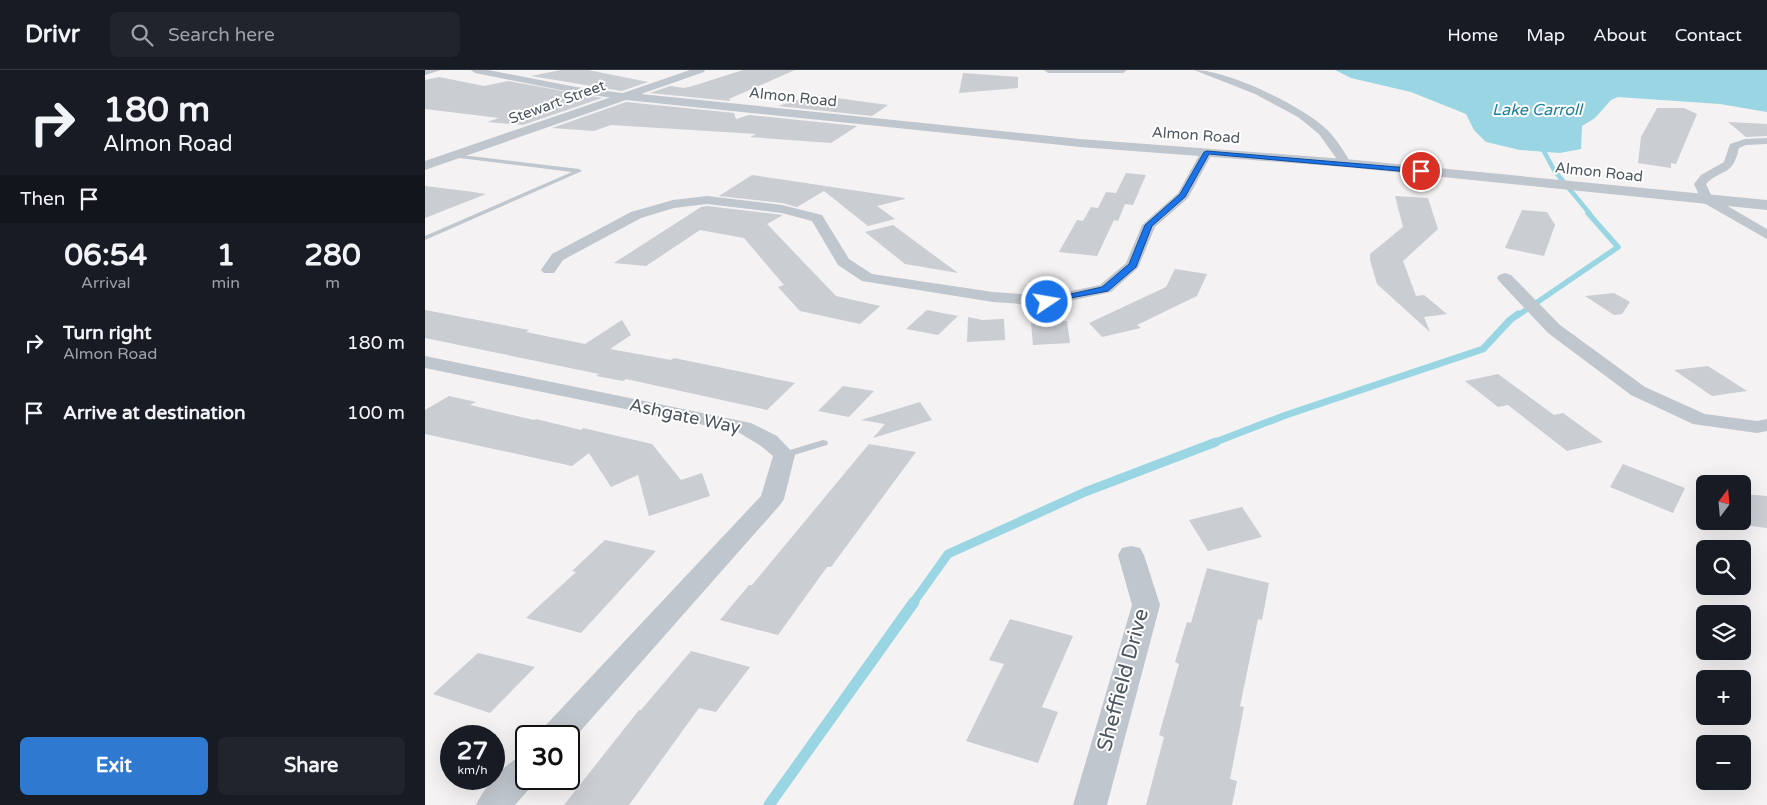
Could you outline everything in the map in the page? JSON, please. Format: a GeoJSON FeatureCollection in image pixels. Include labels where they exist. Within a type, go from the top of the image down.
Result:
{"type":"FeatureCollection","features":[{"type":"Feature","properties":{"kind":"street"},"geometry":{"type":"LineString","coordinates":[[425,72],[437,70]]}},
{"type":"Feature","properties":{"kind":"street"},"geometry":{"type":"LineString","coordinates":[[475,70],[490,71],[576,90],[622,96]]}},
{"type":"Feature","properties":{"kind":"street","name":"Stewart Street"},"geometry":{"type":"LineString","coordinates":[[425,166],[700,70]]}},
{"type":"Feature","properties":{"kind":"street"},"geometry":{"type":"LineString","coordinates":[[1048,70],[1123,70]]}},
{"type":"Feature","properties":{"kind":"street"},"geometry":{"type":"LineString","coordinates":[[1202,72],[1221,70]]}},
{"type":"Feature","properties":{"kind":"street"},"geometry":{"type":"LineString","coordinates":[[1202,72],[1277,102],[1315,124],[1335,146],[1345,163]]}},
{"type":"Feature","properties":{"kind":"street","name":"Almon Road"},"geometry":{"type":"LineString","coordinates":[[622,96],[1080,143],[1345,163],[1767,205]]}},
{"type":"Feature","properties":{"kind":"street"},"geometry":{"type":"LineString","coordinates":[[1767,141],[1745,142],[1734,146],[1732,158],[1727,167],[1702,181],[1701,184],[1707,199],[1767,235]]}},
{"type":"Feature","properties":{"kind":"street"},"geometry":{"type":"LineString","coordinates":[[549,270],[557,257],[636,215],[675,200],[707,200],[782,209],[817,218],[843,262],[868,278],[993,297],[1047,302],[1105,289],[1133,265],[1149,225],[1183,195],[1207,152]]}},
{"type":"Feature","properties":{"kind":"street"},"geometry":{"type":"LineString","coordinates":[[1505,278],[1554,329],[1638,391],[1700,420],[1757,428],[1767,425]]}},
{"type":"Feature","properties":{"kind":"street","name":"Ashgate Way"},"geometry":{"type":"LineString","coordinates":[[425,362],[744,427],[769,441],[784,454]]}},
{"type":"Feature","properties":{"kind":"street"},"geometry":{"type":"LineString","coordinates":[[566,725],[772,499],[784,454]]}},
{"type":"Feature","properties":{"kind":"street","name":"Sheffield Drive"},"geometry":{"type":"LineString","coordinates":[[1090,805],[1146,605],[1131,555]]}},
{"type":"Feature","properties":{"kind":"street"},"geometry":{"type":"LineString","coordinates":[[493,805],[515,781]]}},
{"type":"Feature","properties":{"kind":"lane"},"geometry":{"type":"LineString","coordinates":[[425,238],[579,171],[453,156]]}},
{"type":"Feature","properties":{"kind":"lane"},"geometry":{"type":"LineString","coordinates":[[784,454],[823,443]]}},
{"type":"Feature","properties":{"kind":"water","name":"Lake Carroll"},"geometry":{"type":"Polygon","coordinates":[[[1335,70],[1767,70],[1767,112],[1720,104],[1618,97],[1611,100],[1595,118],[1582,126],[1581,149],[1560,153],[1520,150],[1486,142],[1474,130],[1466,114],[1411,92],[1351,78],[1335,70]]]}},
{"type":"Feature","properties":{"kind":"building"},"geometry":{"type":"Polygon","coordinates":[[[561,70],[588,70],[648,82],[622,91],[531,76],[561,70]]]}},
{"type":"Feature","properties":{"kind":"building"},"geometry":{"type":"Polygon","coordinates":[[[743,70],[795,70],[729,99],[730,101],[650,93],[670,86],[684,88],[743,70]]]}},
{"type":"Feature","properties":{"kind":"building"},"geometry":{"type":"Polygon","coordinates":[[[963,73],[1018,77],[1018,88],[959,93],[963,73]]]}},
{"type":"Feature","properties":{"kind":"building"},"geometry":{"type":"Polygon","coordinates":[[[439,77],[484,86],[508,81],[602,98],[523,125],[487,122],[499,118],[425,109],[425,80],[439,77]]]}},
{"type":"Feature","properties":{"kind":"building"},"geometry":{"type":"Polygon","coordinates":[[[814,95],[888,105],[872,116],[778,106],[814,95]]]}},
{"type":"Feature","properties":{"kind":"building"},"geometry":{"type":"Polygon","coordinates":[[[626,102],[734,113],[736,119],[749,115],[857,126],[831,143],[750,137],[756,134],[611,125],[594,131],[552,128],[626,102]]]}},
{"type":"Feature","properties":{"kind":"building"},"geometry":{"type":"Polygon","coordinates":[[[1657,108],[1684,108],[1697,114],[1676,164],[1671,163],[1671,168],[1638,163],[1641,137],[1657,108]]]}},
{"type":"Feature","properties":{"kind":"building"},"geometry":{"type":"Polygon","coordinates":[[[1728,122],[1767,124],[1767,136],[1746,137],[1728,122]]]}},
{"type":"Feature","properties":{"kind":"building"},"geometry":{"type":"Polygon","coordinates":[[[1126,173],[1146,175],[1133,205],[1125,204],[1118,221],[1114,220],[1097,256],[1059,252],[1077,220],[1083,221],[1091,207],[1098,208],[1106,192],[1116,193],[1126,173]]]}},
{"type":"Feature","properties":{"kind":"building"},"geometry":{"type":"Polygon","coordinates":[[[752,175],[905,199],[877,206],[895,219],[868,226],[824,191],[797,207],[782,203],[719,196],[752,175]]]}},
{"type":"Feature","properties":{"kind":"building"},"geometry":{"type":"Polygon","coordinates":[[[425,186],[466,191],[486,194],[425,218],[425,186]]]}},
{"type":"Feature","properties":{"kind":"building"},"geometry":{"type":"Polygon","coordinates":[[[1395,196],[1428,198],[1438,229],[1403,261],[1416,296],[1424,295],[1447,314],[1424,317],[1430,332],[1377,284],[1370,260],[1370,254],[1403,227],[1395,196]]]}},
{"type":"Feature","properties":{"kind":"building"},"geometry":{"type":"Polygon","coordinates":[[[707,206],[783,215],[767,224],[836,296],[880,306],[860,324],[800,311],[778,287],[784,285],[744,238],[700,230],[646,266],[614,263],[701,207],[707,206]]]}},
{"type":"Feature","properties":{"kind":"building"},"geometry":{"type":"Polygon","coordinates":[[[1522,210],[1547,212],[1555,225],[1544,256],[1505,248],[1522,210]]]}},
{"type":"Feature","properties":{"kind":"building"},"geometry":{"type":"Polygon","coordinates":[[[893,225],[958,273],[905,264],[865,232],[893,225]]]}},
{"type":"Feature","properties":{"kind":"building"},"geometry":{"type":"Polygon","coordinates":[[[1175,269],[1207,274],[1197,296],[1137,325],[1141,328],[1102,337],[1089,323],[1166,287],[1175,269]]]}},
{"type":"Feature","properties":{"kind":"building"},"geometry":{"type":"Polygon","coordinates":[[[1614,293],[1630,302],[1622,314],[1614,315],[1585,296],[1614,293]]]}},
{"type":"Feature","properties":{"kind":"building"},"geometry":{"type":"Polygon","coordinates":[[[425,310],[529,330],[526,332],[585,344],[622,320],[631,335],[610,349],[671,360],[674,358],[795,383],[767,410],[626,379],[623,381],[596,376],[599,374],[425,338],[425,310]]]}},
{"type":"Feature","properties":{"kind":"building"},"geometry":{"type":"Polygon","coordinates":[[[927,310],[958,316],[938,335],[906,329],[927,310]]]}},
{"type":"Feature","properties":{"kind":"building"},"geometry":{"type":"Polygon","coordinates":[[[968,317],[982,320],[1004,319],[1005,340],[967,342],[968,317]]]}},
{"type":"Feature","properties":{"kind":"building"},"geometry":{"type":"Polygon","coordinates":[[[1067,321],[1070,343],[1033,345],[1031,323],[1067,321]]]}},
{"type":"Feature","properties":{"kind":"building"},"geometry":{"type":"Polygon","coordinates":[[[1708,366],[1747,391],[1712,396],[1674,370],[1708,366]]]}},
{"type":"Feature","properties":{"kind":"building"},"geometry":{"type":"Polygon","coordinates":[[[1498,374],[1554,415],[1563,413],[1603,442],[1567,451],[1508,405],[1498,407],[1465,381],[1498,374]]]}},
{"type":"Feature","properties":{"kind":"building"},"geometry":{"type":"Polygon","coordinates":[[[843,386],[874,391],[849,417],[818,411],[843,386]]]}},
{"type":"Feature","properties":{"kind":"building"},"geometry":{"type":"Polygon","coordinates":[[[449,396],[476,402],[470,405],[652,444],[681,480],[702,473],[710,496],[649,516],[638,475],[611,487],[589,453],[572,466],[425,434],[425,410],[449,396]]]}},
{"type":"Feature","properties":{"kind":"building"},"geometry":{"type":"Polygon","coordinates":[[[920,402],[932,420],[873,438],[885,424],[861,420],[920,402]]]}},
{"type":"Feature","properties":{"kind":"building"},"geometry":{"type":"Polygon","coordinates":[[[869,444],[916,452],[831,567],[827,567],[778,635],[720,620],[749,585],[752,585],[869,444]]]}},
{"type":"Feature","properties":{"kind":"building"},"geometry":{"type":"Polygon","coordinates":[[[1623,464],[1685,488],[1673,513],[1610,487],[1623,464]]]}},
{"type":"Feature","properties":{"kind":"building"},"geometry":{"type":"Polygon","coordinates":[[[1751,495],[1767,496],[1767,528],[1751,526],[1751,495]]]}},
{"type":"Feature","properties":{"kind":"building"},"geometry":{"type":"Polygon","coordinates":[[[1242,507],[1262,537],[1208,551],[1189,520],[1242,507]]]}},
{"type":"Feature","properties":{"kind":"building"},"geometry":{"type":"Polygon","coordinates":[[[605,540],[656,551],[581,633],[526,618],[576,572],[572,571],[605,540]]]}},
{"type":"Feature","properties":{"kind":"building"},"geometry":{"type":"Polygon","coordinates":[[[1207,568],[1269,583],[1262,620],[1258,619],[1240,706],[1244,707],[1230,779],[1237,781],[1232,805],[1146,805],[1164,737],[1159,735],[1179,664],[1175,662],[1187,622],[1191,623],[1207,568]]]}},
{"type":"Feature","properties":{"kind":"building"},"geometry":{"type":"Polygon","coordinates":[[[1010,619],[1073,636],[1042,707],[1058,712],[1038,763],[966,741],[1004,664],[989,660],[1010,619]]]}},
{"type":"Feature","properties":{"kind":"building"},"geometry":{"type":"Polygon","coordinates":[[[691,651],[750,667],[716,712],[699,708],[629,805],[564,805],[576,790],[580,790],[580,785],[639,710],[641,710],[691,651]]]}},
{"type":"Feature","properties":{"kind":"building"},"geometry":{"type":"Polygon","coordinates":[[[478,653],[535,667],[490,713],[433,694],[478,653]]]}},
{"type":"Feature","properties":{"kind":"waterway"},"geometry":{"type":"LineString","coordinates":[[1539,142],[1554,170],[1590,214]]}},
{"type":"Feature","properties":{"kind":"waterway"},"geometry":{"type":"LineString","coordinates":[[1517,316],[1618,247],[1588,213]]}},
{"type":"Feature","properties":{"kind":"waterway"},"geometry":{"type":"LineString","coordinates":[[1213,443],[1286,415],[1483,349],[1518,314]]}},
{"type":"Feature","properties":{"kind":"waterway"},"geometry":{"type":"LineString","coordinates":[[913,603],[948,554],[1085,492],[1216,442]]}},
{"type":"Feature","properties":{"kind":"waterway"},"geometry":{"type":"LineString","coordinates":[[769,805],[914,602]]}},
{"type":"Feature","properties":{"kind":"route"},"geometry":{"type":"LineString","coordinates":[[1047,302],[1105,289],[1133,265],[1149,225],[1183,195],[1207,152],[1421,171]]}}]}
